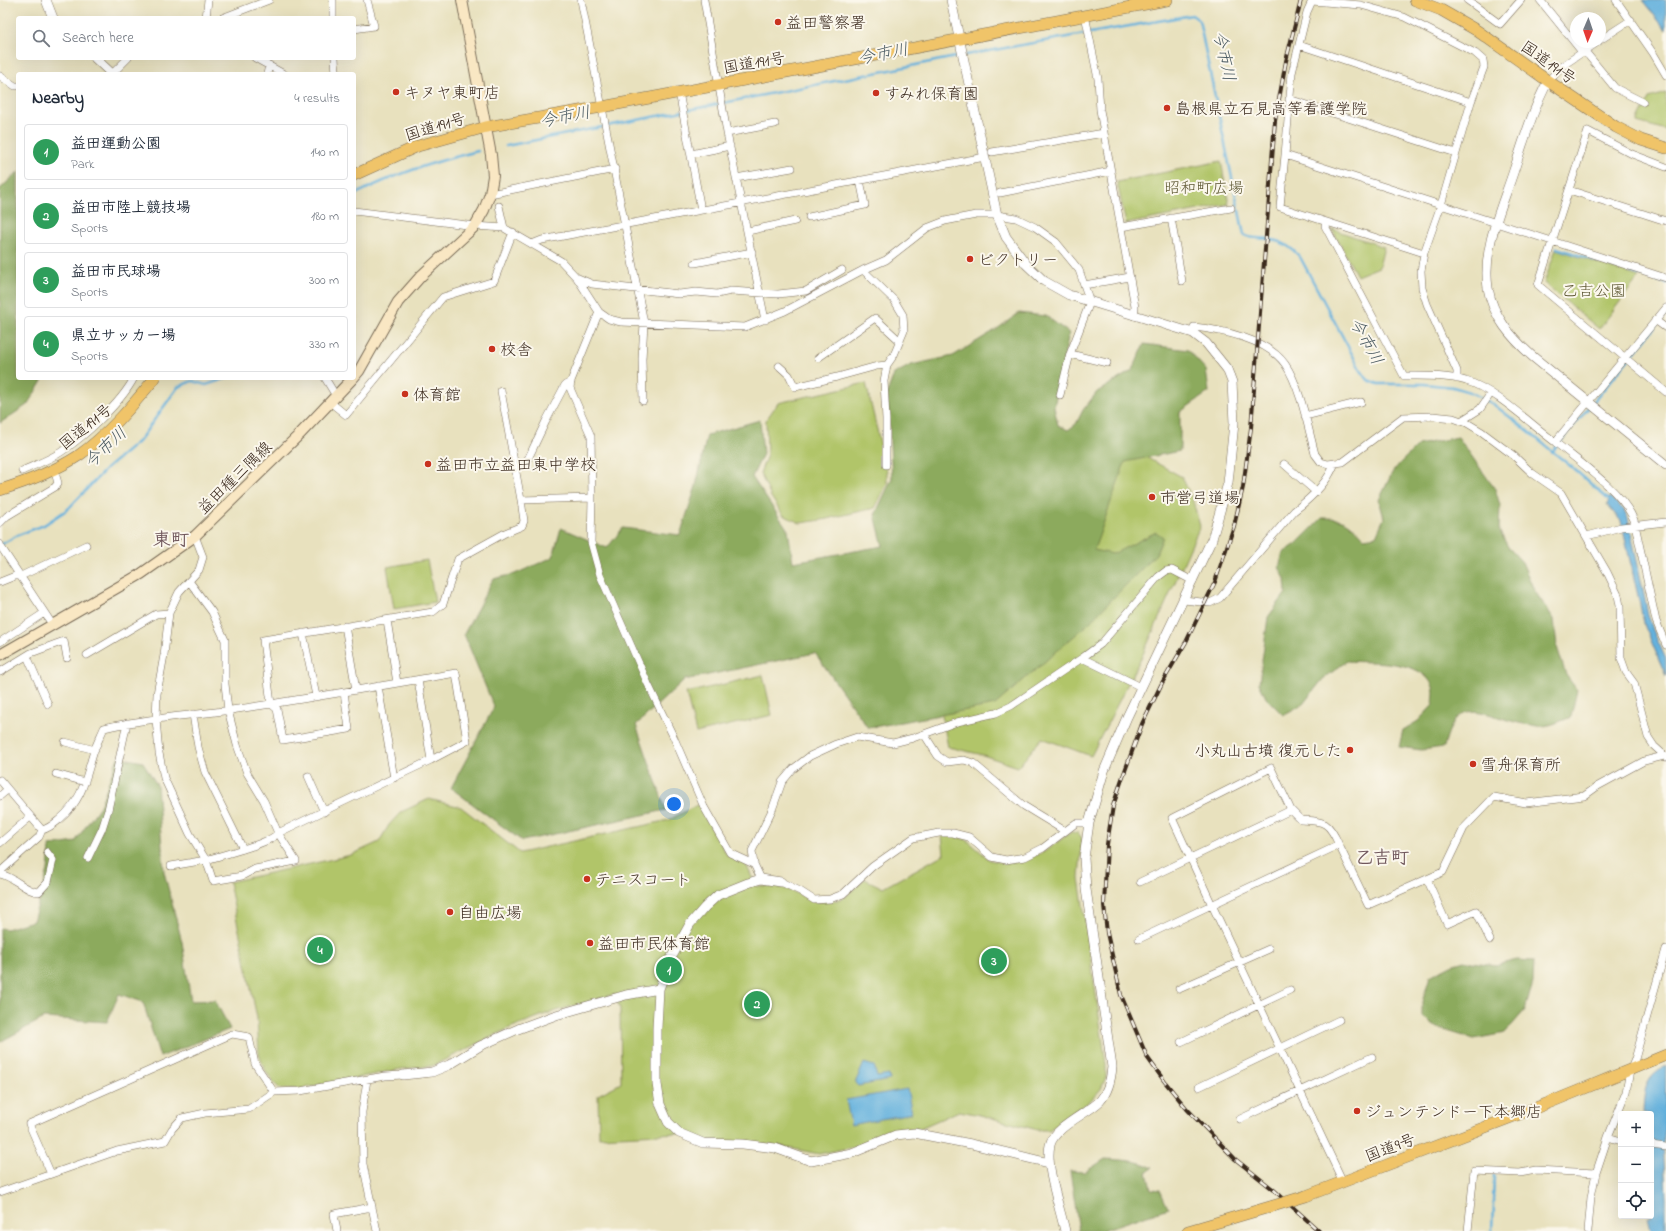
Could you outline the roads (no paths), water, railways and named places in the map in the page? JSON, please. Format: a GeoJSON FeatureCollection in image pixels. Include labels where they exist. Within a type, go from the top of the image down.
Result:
{"type":"FeatureCollection","features":[{"type":"Feature","properties":{"kind":"highway","name":"国道191号"},"geometry":{"type":"LineString","coordinates":[[356,174],[418,146],[486,127],[602,107],[960,40],[1086,15],[1142,2],[1167,0]]}},
{"type":"Feature","properties":{"kind":"highway","name":"国道191号"},"geometry":{"type":"LineString","coordinates":[[1415,0],[1441,10],[1476,30],[1616,127],[1640,140],[1666,148]]}},
{"type":"Feature","properties":{"kind":"highway","name":"国道191号"},"geometry":{"type":"LineString","coordinates":[[0,490],[19,484],[54,469],[78,456],[105,434],[132,407],[153,380]]}},
{"type":"Feature","properties":{"kind":"highway","name":"国道9号"},"geometry":{"type":"LineString","coordinates":[[1188,1231],[1306,1196],[1630,1071],[1666,1055]]}},
{"type":"Feature","properties":{"kind":"main road","name":"益田種三隅線"},"geometry":{"type":"LineString","coordinates":[[356,374],[398,302],[421,276],[475,226],[484,210],[490,194],[493,176],[486,127],[462,0]]}},
{"type":"Feature","properties":{"kind":"main road","name":"益田種三隅線"},"geometry":{"type":"LineString","coordinates":[[0,655],[141,574],[195,536],[216,517],[350,380]]}},
{"type":"Feature","properties":{"kind":"street"},"geometry":{"type":"LineString","coordinates":[[46,0],[53,16]]}},
{"type":"Feature","properties":{"kind":"street"},"geometry":{"type":"LineString","coordinates":[[206,16],[208,0]]}},
{"type":"Feature","properties":{"kind":"street"},"geometry":{"type":"LineString","coordinates":[[227,16],[269,0]]}},
{"type":"Feature","properties":{"kind":"street"},"geometry":{"type":"LineString","coordinates":[[333,0],[333,16]]}},
{"type":"Feature","properties":{"kind":"street"},"geometry":{"type":"LineString","coordinates":[[356,29],[374,26],[367,0]]}},
{"type":"Feature","properties":{"kind":"street"},"geometry":{"type":"LineString","coordinates":[[581,0],[644,323],[642,359],[643,400]]}},
{"type":"Feature","properties":{"kind":"street"},"geometry":{"type":"LineString","coordinates":[[704,0],[720,84],[727,134],[765,320]]}},
{"type":"Feature","properties":{"kind":"street"},"geometry":{"type":"LineString","coordinates":[[951,0],[989,154],[997,215],[1006,238],[1026,264],[1044,281],[1069,295],[1134,316],[1193,332],[1206,343],[1227,369],[1232,382],[1234,398],[1234,423],[1228,483],[1212,540],[1104,771],[1089,823],[1084,858],[1086,888],[1112,1067],[1110,1080],[1100,1101],[1057,1133],[1050,1143],[1049,1163],[1065,1231]]}},
{"type":"Feature","properties":{"kind":"street"},"geometry":{"type":"LineString","coordinates":[[1467,0],[1500,24],[1522,0]]}},
{"type":"Feature","properties":{"kind":"street"},"geometry":{"type":"LineString","coordinates":[[1540,0],[1582,52],[1588,54],[1615,88],[1644,102]]}},
{"type":"Feature","properties":{"kind":"street"},"geometry":{"type":"LineString","coordinates":[[1616,0],[1654,52],[1666,75]]}},
{"type":"Feature","properties":{"kind":"street"},"geometry":{"type":"LineString","coordinates":[[1424,253],[1280,207],[1292,73],[1307,12],[1312,1],[1361,5],[1404,17],[1475,53],[1483,60],[1484,67],[1471,102],[1424,253],[1421,271],[1422,288],[1426,304],[1457,371],[1457,379]]}},
{"type":"Feature","properties":{"kind":"street"},"geometry":{"type":"LineString","coordinates":[[1086,15],[1098,79],[1100,110],[1135,307],[1134,316]]}},
{"type":"Feature","properties":{"kind":"street"},"geometry":{"type":"LineString","coordinates":[[1606,36],[1631,20]]}},
{"type":"Feature","properties":{"kind":"street"},"geometry":{"type":"LineString","coordinates":[[1299,45],[1471,102]]}},
{"type":"Feature","properties":{"kind":"street"},"geometry":{"type":"LineString","coordinates":[[1588,48],[1562,66],[1548,81],[1537,102],[1496,223],[1487,267],[1488,288],[1495,310],[1505,328],[1515,341],[1666,465]]}},
{"type":"Feature","properties":{"kind":"street"},"geometry":{"type":"LineString","coordinates":[[97,60],[110,72]]}},
{"type":"Feature","properties":{"kind":"street"},"geometry":{"type":"LineString","coordinates":[[114,72],[126,60]]}},
{"type":"Feature","properties":{"kind":"street"},"geometry":{"type":"LineString","coordinates":[[259,60],[281,72]]}},
{"type":"Feature","properties":{"kind":"street"},"geometry":{"type":"LineString","coordinates":[[335,60],[336,72]]}},
{"type":"Feature","properties":{"kind":"street"},"geometry":{"type":"LineString","coordinates":[[267,72],[269,65]]}},
{"type":"Feature","properties":{"kind":"street"},"geometry":{"type":"LineString","coordinates":[[0,76],[16,86]]}},
{"type":"Feature","properties":{"kind":"street"},"geometry":{"type":"LineString","coordinates":[[679,92],[701,210]]}},
{"type":"Feature","properties":{"kind":"street"},"geometry":{"type":"LineString","coordinates":[[1289,99],[1456,152]]}},
{"type":"Feature","properties":{"kind":"street"},"geometry":{"type":"LineString","coordinates":[[727,134],[775,124]]}},
{"type":"Feature","properties":{"kind":"street"},"geometry":{"type":"LineString","coordinates":[[1666,168],[1632,154],[1588,131],[1538,285],[1666,392]]}},
{"type":"Feature","properties":{"kind":"street"},"geometry":{"type":"LineString","coordinates":[[532,244],[542,240],[1104,133]]}},
{"type":"Feature","properties":{"kind":"street"},"geometry":{"type":"LineString","coordinates":[[691,154],[730,146]]}},
{"type":"Feature","properties":{"kind":"street"},"geometry":{"type":"LineString","coordinates":[[1284,155],[1552,240],[1666,278]]}},
{"type":"Feature","properties":{"kind":"street"},"geometry":{"type":"LineString","coordinates":[[736,178],[792,168]]}},
{"type":"Feature","properties":{"kind":"street"},"geometry":{"type":"LineString","coordinates":[[490,194],[615,169]]}},
{"type":"Feature","properties":{"kind":"street"},"geometry":{"type":"LineString","coordinates":[[1000,193],[1111,171]]}},
{"type":"Feature","properties":{"kind":"street"},"geometry":{"type":"LineString","coordinates":[[809,217],[865,205],[860,180]]}},
{"type":"Feature","properties":{"kind":"street"},"geometry":{"type":"LineString","coordinates":[[1569,190],[1666,221]]}},
{"type":"Feature","properties":{"kind":"street"},"geometry":{"type":"LineString","coordinates":[[499,206],[504,228]]}},
{"type":"Feature","properties":{"kind":"street"},"geometry":{"type":"LineString","coordinates":[[1121,227],[1231,208]]}},
{"type":"Feature","properties":{"kind":"street"},"geometry":{"type":"LineString","coordinates":[[356,211],[475,226],[504,228],[561,261],[577,278],[599,312],[609,319],[621,322],[746,328],[806,301],[863,270],[886,260],[927,228],[958,218],[976,215],[997,215],[1016,218],[1035,227],[1056,242],[1079,270],[1090,302],[1070,354],[1060,395]]}},
{"type":"Feature","properties":{"kind":"street"},"geometry":{"type":"LineString","coordinates":[[1171,218],[1182,281]]}},
{"type":"Feature","properties":{"kind":"street"},"geometry":{"type":"LineString","coordinates":[[748,231],[795,221]]}},
{"type":"Feature","properties":{"kind":"street"},"geometry":{"type":"LineString","coordinates":[[1326,222],[1326,226],[1404,376],[1457,379],[1477,384],[1555,442],[1611,489],[1631,512],[1633,526],[1656,620],[1666,645]]}},
{"type":"Feature","properties":{"kind":"street"},"geometry":{"type":"LineString","coordinates":[[325,380],[333,399],[346,415],[443,297],[494,281],[513,232]]}},
{"type":"Feature","properties":{"kind":"street"},"geometry":{"type":"LineString","coordinates":[[695,263],[752,252]]}},
{"type":"Feature","properties":{"kind":"street"},"geometry":{"type":"LineString","coordinates":[[577,278],[592,284],[638,288],[679,294],[696,292],[717,294],[731,291],[778,294],[806,291],[842,270]]}},
{"type":"Feature","properties":{"kind":"street"},"geometry":{"type":"LineString","coordinates":[[863,270],[894,300],[903,315],[904,331],[894,355],[887,365],[884,380],[886,465]]}},
{"type":"Feature","properties":{"kind":"street"},"geometry":{"type":"LineString","coordinates":[[1084,285],[1130,278]]}},
{"type":"Feature","properties":{"kind":"street"},"geometry":{"type":"LineString","coordinates":[[1555,442],[1666,308]]}},
{"type":"Feature","properties":{"kind":"street"},"geometry":{"type":"LineString","coordinates":[[599,312],[571,382],[570,388],[590,436],[592,498],[591,542],[600,575],[704,807],[730,853],[754,864]]}},
{"type":"Feature","properties":{"kind":"street"},"geometry":{"type":"LineString","coordinates":[[818,358],[875,318],[900,341]]}},
{"type":"Feature","properties":{"kind":"street"},"geometry":{"type":"LineString","coordinates":[[1655,320],[1666,328]]}},
{"type":"Feature","properties":{"kind":"street"},"geometry":{"type":"LineString","coordinates":[[1193,332],[1194,327],[1214,329],[1239,336],[1271,352],[1284,363],[1290,372],[1316,454],[1321,462],[1328,464],[1343,462],[1402,417],[1433,416],[1461,421],[1482,432],[1514,456],[1532,473],[1561,493],[1587,536],[1618,595],[1620,606],[1621,658],[1626,672],[1634,683],[1648,737],[1654,746],[1665,756]]}},
{"type":"Feature","properties":{"kind":"street"},"geometry":{"type":"LineString","coordinates":[[1070,354],[1107,363]]}},
{"type":"Feature","properties":{"kind":"street"},"geometry":{"type":"LineString","coordinates":[[779,366],[789,375],[795,386],[837,377],[877,366],[887,365]]}},
{"type":"Feature","properties":{"kind":"street"},"geometry":{"type":"LineString","coordinates":[[22,471],[60,453],[89,429],[113,406],[132,380]]}},
{"type":"Feature","properties":{"kind":"street"},"geometry":{"type":"LineString","coordinates":[[526,463],[565,384],[571,382]]}},
{"type":"Feature","properties":{"kind":"street"},"geometry":{"type":"LineString","coordinates":[[344,692],[349,729],[283,740],[277,709],[271,704],[263,640],[433,612],[443,604],[458,560],[505,533],[522,526],[524,522],[521,500],[501,391]]}},
{"type":"Feature","properties":{"kind":"street"},"geometry":{"type":"LineString","coordinates":[[1461,421],[1481,407],[1490,394]]}},
{"type":"Feature","properties":{"kind":"street"},"geometry":{"type":"LineString","coordinates":[[1305,416],[1361,402]]}},
{"type":"Feature","properties":{"kind":"street"},"geometry":{"type":"LineString","coordinates":[[1284,464],[1315,491]]}},
{"type":"Feature","properties":{"kind":"street"},"geometry":{"type":"LineString","coordinates":[[1184,600],[1210,603],[1220,598],[1294,511],[1307,502],[1332,472],[1335,464]]}},
{"type":"Feature","properties":{"kind":"street"},"geometry":{"type":"LineString","coordinates":[[0,523],[7,516],[55,487],[58,483],[54,469]]}},
{"type":"Feature","properties":{"kind":"street"},"geometry":{"type":"LineString","coordinates":[[521,500],[592,498]]}},
{"type":"Feature","properties":{"kind":"street"},"geometry":{"type":"LineString","coordinates":[[1587,536],[1621,527],[1666,522]]}},
{"type":"Feature","properties":{"kind":"street"},"geometry":{"type":"LineString","coordinates":[[189,582],[212,612],[225,640],[225,684],[228,710],[236,745],[247,773],[264,801],[278,833],[296,861],[255,869],[242,876],[213,881],[206,860],[190,834],[164,778],[159,753],[156,719],[156,694],[164,655],[169,613],[179,592],[199,570],[203,557],[195,536]]}},
{"type":"Feature","properties":{"kind":"street"},"geometry":{"type":"LineString","coordinates":[[0,582],[15,576],[21,576],[86,545]]}},
{"type":"Feature","properties":{"kind":"street"},"geometry":{"type":"LineString","coordinates":[[0,546],[52,624]]}},
{"type":"Feature","properties":{"kind":"street"},"geometry":{"type":"LineString","coordinates":[[761,879],[754,864],[752,851],[772,810],[782,782],[794,769],[810,756],[836,744],[857,737],[893,743],[913,738],[957,722],[996,713],[1011,706],[1101,644],[1158,577],[1166,571],[1172,570],[1193,581]]}},
{"type":"Feature","properties":{"kind":"street"},"geometry":{"type":"LineString","coordinates":[[0,642],[44,613]]}},
{"type":"Feature","properties":{"kind":"street"},"geometry":{"type":"LineString","coordinates":[[87,655],[156,614],[169,613]]}},
{"type":"Feature","properties":{"kind":"street"},"geometry":{"type":"LineString","coordinates":[[387,620],[397,683]]}},
{"type":"Feature","properties":{"kind":"street"},"geometry":{"type":"LineString","coordinates":[[345,626],[356,690]]}},
{"type":"Feature","properties":{"kind":"street"},"geometry":{"type":"LineString","coordinates":[[303,633],[316,696]]}},
{"type":"Feature","properties":{"kind":"street"},"geometry":{"type":"LineString","coordinates":[[0,672],[27,656],[64,641],[67,658]]}},
{"type":"Feature","properties":{"kind":"street"},"geometry":{"type":"LineString","coordinates":[[27,656],[48,704]]}},
{"type":"Feature","properties":{"kind":"street"},"geometry":{"type":"LineString","coordinates":[[1082,658],[1142,687]]}},
{"type":"Feature","properties":{"kind":"street"},"geometry":{"type":"LineString","coordinates":[[42,830],[50,828],[71,809],[85,782],[94,750],[104,728],[126,723],[271,704],[456,673],[467,741],[431,760],[278,833],[276,837],[263,843],[206,860],[171,866]]}},
{"type":"Feature","properties":{"kind":"street"},"geometry":{"type":"LineString","coordinates":[[418,680],[431,760]]}},
{"type":"Feature","properties":{"kind":"street"},"geometry":{"type":"LineString","coordinates":[[378,686],[394,778]]}},
{"type":"Feature","properties":{"kind":"street"},"geometry":{"type":"LineString","coordinates":[[194,714],[198,746],[205,772],[243,848]]}},
{"type":"Feature","properties":{"kind":"street"},"geometry":{"type":"LineString","coordinates":[[88,858],[102,829],[108,810],[126,723]]}},
{"type":"Feature","properties":{"kind":"street"},"geometry":{"type":"LineString","coordinates":[[924,734],[938,756],[947,762],[964,760],[973,763],[1024,806],[1065,831]]}},
{"type":"Feature","properties":{"kind":"street"},"geometry":{"type":"LineString","coordinates":[[65,742],[94,750]]}},
{"type":"Feature","properties":{"kind":"street"},"geometry":{"type":"LineString","coordinates":[[1343,1182],[1212,906],[1172,818],[1271,768],[1291,810],[1301,820],[1316,821],[1325,824],[1333,830],[1368,905],[1443,872],[1464,828],[1494,797],[1526,803],[1584,796],[1598,786],[1644,761],[1665,756]]}},
{"type":"Feature","properties":{"kind":"street"},"geometry":{"type":"LineString","coordinates":[[56,774],[85,782]]}},
{"type":"Feature","properties":{"kind":"street"},"geometry":{"type":"LineString","coordinates":[[308,776],[324,812]]}},
{"type":"Feature","properties":{"kind":"street"},"geometry":{"type":"LineString","coordinates":[[0,780],[42,830]]}},
{"type":"Feature","properties":{"kind":"street"},"geometry":{"type":"LineString","coordinates":[[0,796],[7,790]]}},
{"type":"Feature","properties":{"kind":"street"},"geometry":{"type":"LineString","coordinates":[[1140,882],[1291,810]]}},
{"type":"Feature","properties":{"kind":"street"},"geometry":{"type":"LineString","coordinates":[[0,843],[30,817]]}},
{"type":"Feature","properties":{"kind":"street"},"geometry":{"type":"LineString","coordinates":[[1049,1163],[914,1132],[896,1135],[846,1154],[811,1162],[775,1148],[743,1144],[703,1144],[690,1139],[679,1134],[668,1122],[660,1104],[656,1084],[656,1028],[659,989],[670,960],[690,924],[718,895],[748,883],[761,879],[781,882],[814,900],[830,899],[843,894],[873,866],[913,838],[939,833],[953,833],[969,837],[992,857],[1006,860],[1025,857],[1043,848],[1076,823],[1089,823]]}},
{"type":"Feature","properties":{"kind":"street"},"geometry":{"type":"LineString","coordinates":[[42,830],[39,837],[1,872],[33,892],[39,892],[48,882],[53,860],[47,852]]}},
{"type":"Feature","properties":{"kind":"street"},"geometry":{"type":"LineString","coordinates":[[1140,939],[1339,845]]}},
{"type":"Feature","properties":{"kind":"street"},"geometry":{"type":"LineString","coordinates":[[1428,878],[1447,924],[1476,911],[1490,940]]}},
{"type":"Feature","properties":{"kind":"street"},"geometry":{"type":"LineString","coordinates":[[1179,989],[1269,949]]}},
{"type":"Feature","properties":{"kind":"street"},"geometry":{"type":"LineString","coordinates":[[1588,1231],[1591,1197],[1596,1173],[1608,1137],[1626,1092],[1630,1071],[1636,1059],[1666,949]]}},
{"type":"Feature","properties":{"kind":"street"},"geometry":{"type":"LineString","coordinates":[[0,1192],[117,1151],[165,1141],[172,1129],[182,1118],[205,1113],[249,1109],[274,1092],[300,1091],[385,1076],[432,1072],[449,1065],[480,1046],[518,1029],[556,1015],[626,994],[659,989]]}},
{"type":"Feature","properties":{"kind":"street"},"geometry":{"type":"LineString","coordinates":[[1180,1042],[1290,990]]}},
{"type":"Feature","properties":{"kind":"street"},"geometry":{"type":"LineString","coordinates":[[1199,1087],[1339,1020]]}},
{"type":"Feature","properties":{"kind":"street"},"geometry":{"type":"LineString","coordinates":[[51,1174],[29,1124],[232,1034],[249,1037],[255,1064],[274,1092]]}},
{"type":"Feature","properties":{"kind":"street"},"geometry":{"type":"LineString","coordinates":[[1240,1119],[1372,1057]]}},
{"type":"Feature","properties":{"kind":"street"},"geometry":{"type":"LineString","coordinates":[[367,1080],[362,1112],[363,1164],[377,1231]]}},
{"type":"Feature","properties":{"kind":"street"},"geometry":{"type":"LineString","coordinates":[[1608,1137],[1618,1140]]}},
{"type":"Feature","properties":{"kind":"street"},"geometry":{"type":"LineString","coordinates":[[1654,1145],[1666,1147]]}},
{"type":"Feature","properties":{"kind":"street"},"geometry":{"type":"LineString","coordinates":[[1468,1231],[1474,1171],[1520,1173],[1536,1170],[1596,1173]]}},
{"type":"Feature","properties":{"kind":"street"},"geometry":{"type":"LineString","coordinates":[[337,1231],[334,1214],[372,1207]]}},
{"type":"Feature","properties":{"kind":"water"},"geometry":{"type":"Polygon","coordinates":[[[1642,0],[1666,0],[1666,30],[1642,0]]]}},
{"type":"Feature","properties":{"kind":"water"},"geometry":{"type":"Polygon","coordinates":[[[1610,497],[1624,510],[1628,518],[1648,614],[1653,630],[1666,659],[1666,676],[1645,627],[1621,521],[1607,505],[1610,497]]]}},
{"type":"Feature","properties":{"kind":"water"},"geometry":{"type":"Polygon","coordinates":[[[864,1063],[874,1066],[877,1077],[889,1075],[890,1080],[858,1086],[855,1083],[864,1063]]]}},
{"type":"Feature","properties":{"kind":"water"},"geometry":{"type":"Polygon","coordinates":[[[1666,1066],[1665,1125],[1663,1139],[1666,1231],[1651,1231],[1649,1219],[1654,1219],[1654,1111],[1643,1111],[1645,1092],[1649,1080],[1653,1074],[1666,1066]]]}},
{"type":"Feature","properties":{"kind":"water"},"geometry":{"type":"Polygon","coordinates":[[[907,1089],[912,1113],[851,1125],[846,1100],[907,1089]]]}},
{"type":"Feature","properties":{"kind":"waterway","name":"今市川"},"geometry":{"type":"LineString","coordinates":[[966,55],[1192,15],[1199,20],[1244,235],[1281,242],[1291,248],[1300,257],[1360,369],[1368,380],[1378,384],[1424,384],[1453,387],[1470,392],[1493,404],[1519,424],[1574,469],[1611,502]]}},
{"type":"Feature","properties":{"kind":"waterway","name":"今市川"},"geometry":{"type":"LineString","coordinates":[[506,146],[961,56]]}},
{"type":"Feature","properties":{"kind":"waterway","name":"今市川"},"geometry":{"type":"LineString","coordinates":[[356,194],[414,169],[478,151]]}},
{"type":"Feature","properties":{"kind":"waterway"},"geometry":{"type":"LineString","coordinates":[[1557,248],[1666,283]]}},
{"type":"Feature","properties":{"kind":"waterway"},"geometry":{"type":"LineString","coordinates":[[1552,452],[1666,314]]}},
{"type":"Feature","properties":{"kind":"waterway","name":"今市川"},"geometry":{"type":"LineString","coordinates":[[2,544],[18,535],[44,525],[68,509],[106,469],[139,441],[178,387],[192,381],[206,385],[221,380]]}},
{"type":"Feature","properties":{"kind":"waterway"},"geometry":{"type":"LineString","coordinates":[[1492,1231],[1494,1175]]}},
{"type":"Feature","properties":{"kind":"railway"},"geometry":{"type":"LineString","coordinates":[[1301,0],[1286,61],[1275,121],[1251,428],[1243,487],[1234,526],[1215,582],[1186,642],[1162,683],[1142,724],[1113,806],[1107,844],[1104,905],[1107,933],[1121,995],[1147,1057],[1187,1109],[1235,1159],[1274,1190],[1319,1231]]}},
{"type":"Feature","properties":{"kind":"place","name":"益田警察署"},"geometry":{"type":"Point","coordinates":[778,22]}},
{"type":"Feature","properties":{"kind":"place","name":"キヌヤ東町店"},"geometry":{"type":"Point","coordinates":[396,92]}},
{"type":"Feature","properties":{"kind":"place","name":"すみれ保育園"},"geometry":{"type":"Point","coordinates":[876,93]}},
{"type":"Feature","properties":{"kind":"place","name":"島根県立石見高等看護学院"},"geometry":{"type":"Point","coordinates":[1167,108]}},
{"type":"Feature","properties":{"kind":"place","name":"ビクトリー"},"geometry":{"type":"Point","coordinates":[970,259]}},
{"type":"Feature","properties":{"kind":"place","name":"校舎"},"geometry":{"type":"Point","coordinates":[492,349]}},
{"type":"Feature","properties":{"kind":"place","name":"体育館"},"geometry":{"type":"Point","coordinates":[405,394]}},
{"type":"Feature","properties":{"kind":"place","name":"益田市立益田東中学校"},"geometry":{"type":"Point","coordinates":[428,464]}},
{"type":"Feature","properties":{"kind":"place","name":"市営弓道場"},"geometry":{"type":"Point","coordinates":[1152,497]}},
{"type":"Feature","properties":{"kind":"place","name":"小丸山古墳 復元した"},"geometry":{"type":"Point","coordinates":[1350,750]}},
{"type":"Feature","properties":{"kind":"place","name":"雪舟保育所"},"geometry":{"type":"Point","coordinates":[1473,764]}},
{"type":"Feature","properties":{"kind":"place","name":"テニスコート"},"geometry":{"type":"Point","coordinates":[587,879]}},
{"type":"Feature","properties":{"kind":"place","name":"自由広場"},"geometry":{"type":"Point","coordinates":[450,912]}},
{"type":"Feature","properties":{"kind":"place","name":"益田市民体育館"},"geometry":{"type":"Point","coordinates":[590,943]}},
{"type":"Feature","properties":{"kind":"place","name":"県立サッカー場"},"geometry":{"type":"Point","coordinates":[320,950]}},
{"type":"Feature","properties":{"kind":"place","name":"益田市民球場"},"geometry":{"type":"Point","coordinates":[994,961]}},
{"type":"Feature","properties":{"kind":"place","name":"益田運動公園"},"geometry":{"type":"Point","coordinates":[669,970]}},
{"type":"Feature","properties":{"kind":"place","name":"益田市陸上競技場"},"geometry":{"type":"Point","coordinates":[757,1004]}},
{"type":"Feature","properties":{"kind":"place","name":"ジュンテンドー下本郷店"},"geometry":{"type":"Point","coordinates":[1357,1111]}},
{"type":"Feature","properties":{"kind":"district","name":"東町"},"geometry":{"type":"Point","coordinates":[171,539]}},
{"type":"Feature","properties":{"kind":"district","name":"乙吉町"},"geometry":{"type":"Point","coordinates":[1382,857]}},
{"type":"Feature","properties":{"kind":"park label","name":"昭和町広場"},"geometry":{"type":"Point","coordinates":[1204,187]}},
{"type":"Feature","properties":{"kind":"park label","name":"乙吉公園"},"geometry":{"type":"Point","coordinates":[1594,290]}}]}
